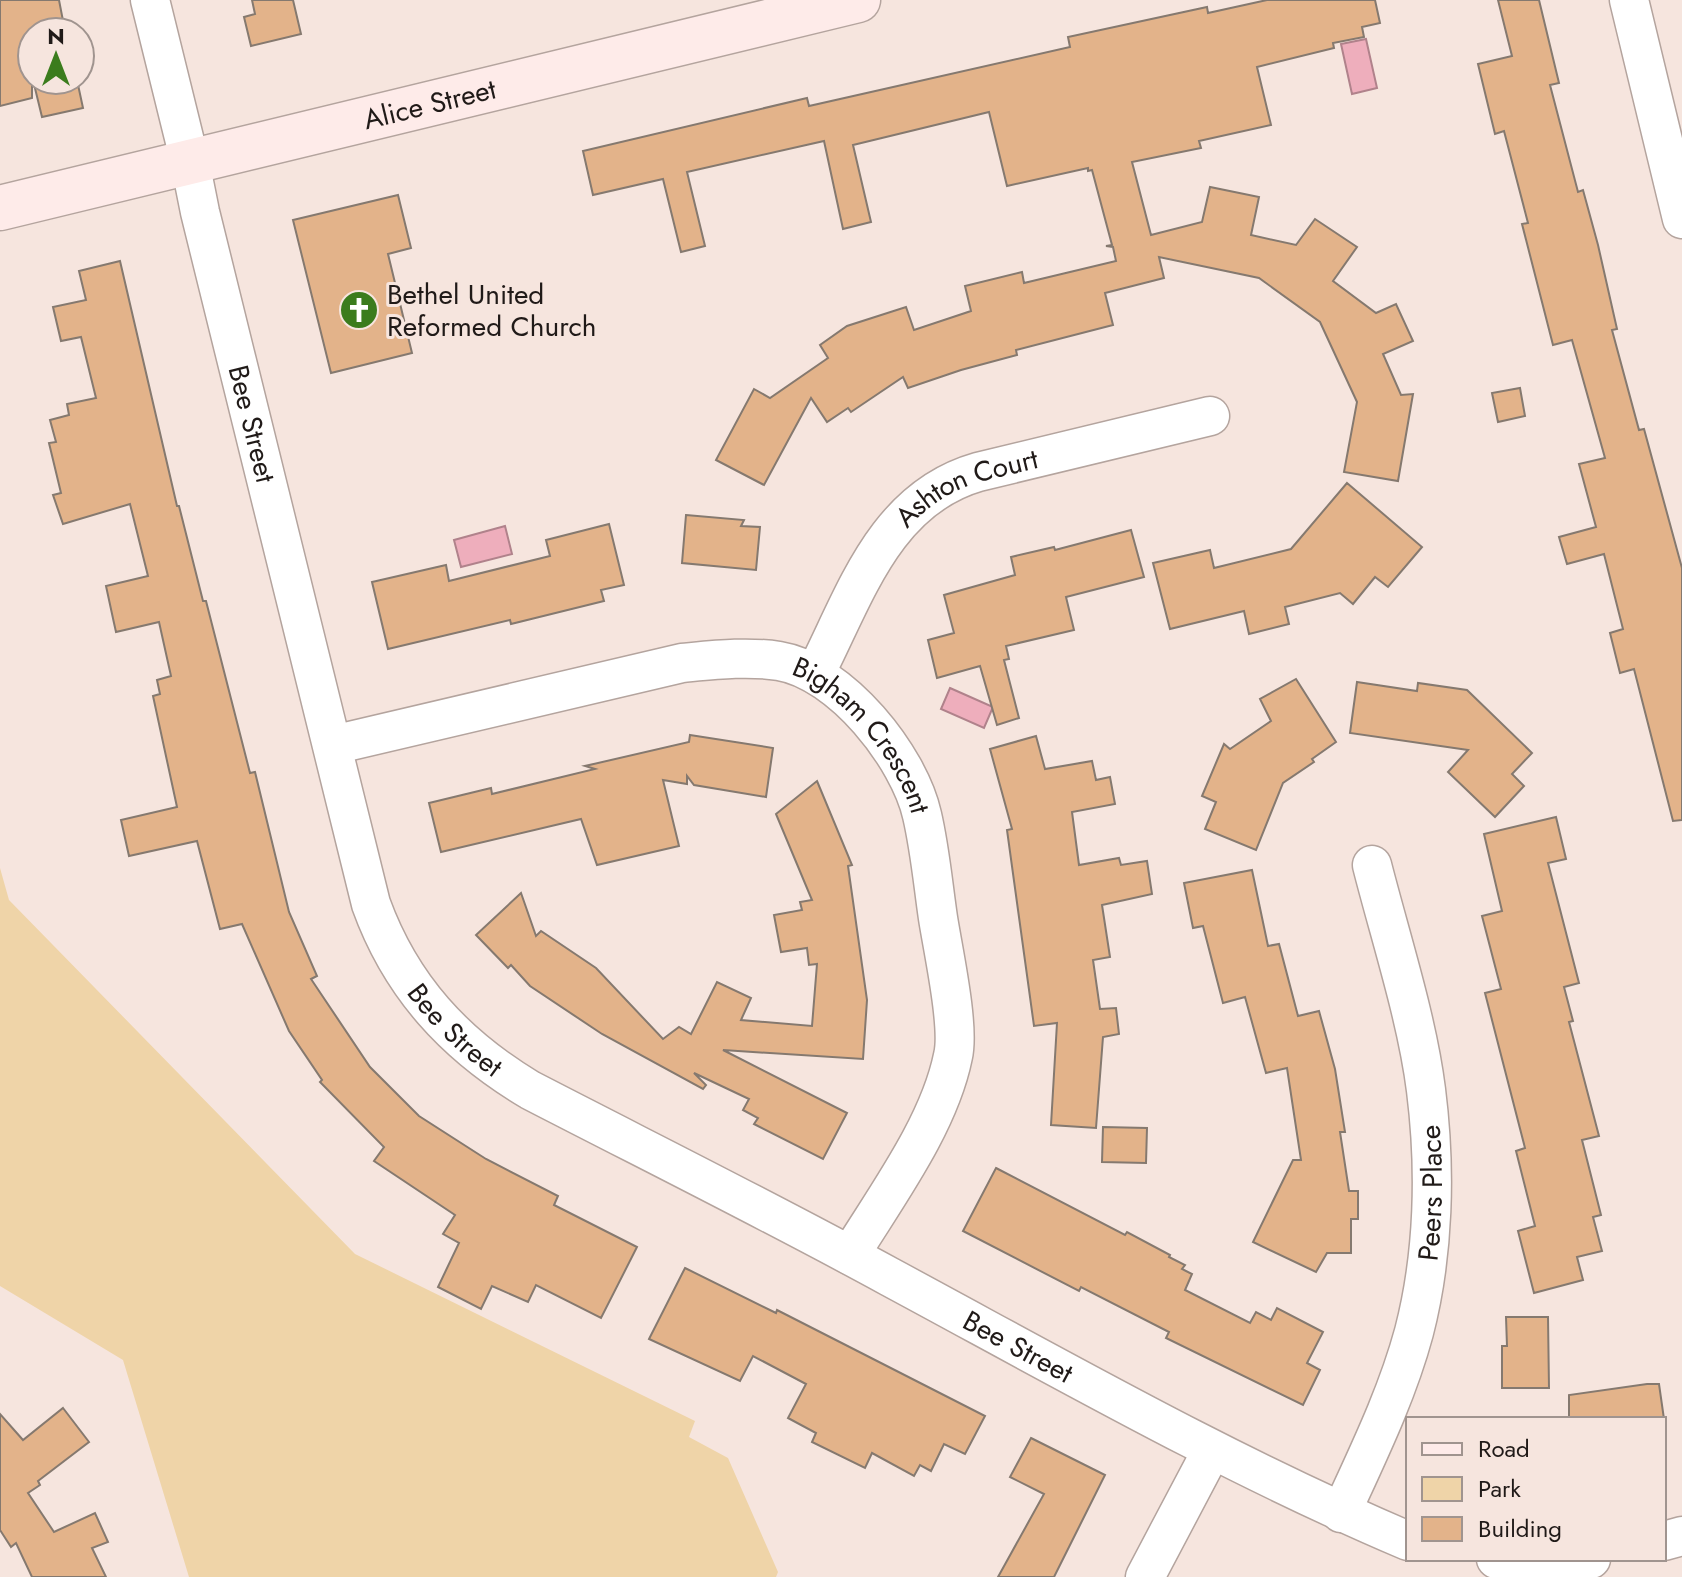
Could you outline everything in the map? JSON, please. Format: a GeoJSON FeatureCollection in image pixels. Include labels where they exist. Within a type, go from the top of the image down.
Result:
{"type":"FeatureCollection","features":[{"type":"Feature","properties":{"kind":"street","name":"Bee Street"},"geometry":{"type":"LineString","coordinates":[[150,0],[371,904],[380,929],[414,989],[440,1021],[487,1064],[527,1088],[850,1255],[1212,1450],[1341,1513],[1406,1540]]}},
{"type":"Feature","properties":{"kind":"street","name":"Alice Street"},"geometry":{"type":"LineString","coordinates":[[0,208],[781,9],[858,0]]}},
{"type":"Feature","properties":{"kind":"street"},"geometry":{"type":"LineString","coordinates":[[1629,0],[1682,219]]}},
{"type":"Feature","properties":{"kind":"street","name":"Ashton Court"},"geometry":{"type":"LineString","coordinates":[[815,674],[882,541],[907,512],[927,496],[956,478],[1210,416]]}},
{"type":"Feature","properties":{"kind":"street","name":"Bigham Crescent"},"geometry":{"type":"LineString","coordinates":[[333,745],[682,663],[719,659],[780,661],[815,674],[852,704],[883,737],[905,769],[916,794],[941,935],[954,1053],[945,1088],[930,1122],[850,1255]]}},
{"type":"Feature","properties":{"kind":"street","name":"Peers Place"},"geometry":{"type":"LineString","coordinates":[[1341,1513],[1397,1386],[1414,1331],[1426,1273],[1430,1205],[1426,1088],[1372,865]]}},
{"type":"Feature","properties":{"kind":"street"},"geometry":{"type":"LineString","coordinates":[[1145,1577],[1212,1450]]}},
{"type":"Feature","properties":{"kind":"street"},"geometry":{"type":"LineString","coordinates":[[1515,1561],[1571,1567]]}},
{"type":"Feature","properties":{"kind":"green space"},"geometry":{"type":"Polygon","coordinates":[[[0,868],[9,900],[355,1254],[695,1421],[689,1437],[728,1458],[778,1572],[776,1577],[189,1577],[123,1360],[0,1286],[0,868]]]}},
{"type":"Feature","properties":{"kind":"shaded area"},"geometry":{"type":"Polygon","coordinates":[[[1366,39],[1377,88],[1352,94],[1341,44],[1366,39]]]}},
{"type":"Feature","properties":{"kind":"shaded area"},"geometry":{"type":"Polygon","coordinates":[[[505,526],[512,554],[461,567],[454,540],[505,526]]]}},
{"type":"Feature","properties":{"kind":"shaded area"},"geometry":{"type":"Polygon","coordinates":[[[950,688],[993,707],[984,728],[941,709],[950,688]]]}},
{"type":"Feature","properties":{"kind":"building"},"geometry":{"type":"Polygon","coordinates":[[[0,0],[59,0],[62,16],[16,16],[16,96],[32,98],[0,106],[0,0]]]}},
{"type":"Feature","properties":{"kind":"building"},"geometry":{"type":"Polygon","coordinates":[[[252,0],[293,0],[301,34],[251,46],[244,17],[255,14],[252,0]]]}},
{"type":"Feature","properties":{"kind":"building"},"geometry":{"type":"Polygon","coordinates":[[[1267,0],[1375,0],[1380,23],[1362,27],[1364,37],[1333,43],[1334,48],[1257,67],[1271,125],[1199,141],[1201,148],[1132,162],[1151,235],[1202,222],[1210,187],[1259,197],[1251,235],[1296,245],[1315,219],[1357,247],[1333,281],[1376,313],[1396,304],[1413,341],[1383,354],[1401,395],[1413,394],[1398,481],[1344,472],[1357,402],[1320,322],[1259,278],[1159,257],[1164,278],[1105,293],[1113,325],[1016,350],[1017,355],[908,388],[903,377],[851,412],[848,408],[827,422],[811,398],[764,485],[716,460],[754,389],[770,398],[828,358],[820,345],[847,326],[906,307],[914,330],[971,311],[965,286],[1022,272],[1024,283],[1116,261],[1113,247],[1106,246],[1112,245],[1092,170],[1088,171],[1088,168],[1007,186],[989,112],[853,145],[871,222],[843,229],[824,141],[687,172],[705,246],[681,252],[663,179],[593,195],[583,151],[807,98],[809,106],[1070,47],[1068,37],[1207,7],[1208,13],[1267,0]]]}},
{"type":"Feature","properties":{"kind":"building"},"geometry":{"type":"Polygon","coordinates":[[[1498,0],[1539,0],[1559,83],[1550,85],[1578,192],[1583,190],[1598,245],[1617,329],[1612,330],[1639,430],[1644,429],[1682,568],[1682,820],[1673,821],[1634,669],[1620,673],[1610,633],[1623,629],[1604,554],[1567,564],[1559,537],[1596,527],[1579,464],[1605,458],[1572,340],[1553,345],[1522,224],[1528,223],[1504,131],[1495,134],[1478,64],[1512,56],[1498,0]]]}},
{"type":"Feature","properties":{"kind":"building"},"geometry":{"type":"Polygon","coordinates":[[[37,96],[80,96],[83,108],[42,117],[37,96]]]}},
{"type":"Feature","properties":{"kind":"building","name":"Bethel United Reformed Church"},"geometry":{"type":"Polygon","coordinates":[[[398,195],[411,248],[388,254],[412,353],[331,373],[293,220],[398,195]]]}},
{"type":"Feature","properties":{"kind":"building"},"geometry":{"type":"Polygon","coordinates":[[[120,261],[177,506],[203,601],[206,601],[250,773],[255,772],[289,912],[317,976],[311,979],[370,1067],[419,1116],[486,1159],[558,1196],[554,1205],[637,1247],[601,1318],[536,1285],[528,1302],[492,1286],[481,1309],[438,1287],[459,1243],[443,1234],[455,1215],[374,1161],[384,1147],[320,1082],[322,1080],[289,1031],[242,924],[220,929],[197,841],[129,856],[121,820],[177,807],[153,696],[160,694],[157,680],[171,676],[159,622],[116,632],[106,586],[148,576],[130,504],[63,524],[53,495],[61,493],[49,443],[56,442],[50,420],[69,415],[67,404],[96,398],[81,337],[61,341],[53,307],[86,300],[79,271],[120,261]]]}},
{"type":"Feature","properties":{"kind":"building"},"geometry":{"type":"Polygon","coordinates":[[[1520,388],[1525,416],[1498,422],[1492,393],[1520,388]]]}},
{"type":"Feature","properties":{"kind":"building"},"geometry":{"type":"Polygon","coordinates":[[[1347,483],[1422,547],[1388,587],[1375,577],[1353,604],[1340,593],[1285,607],[1289,624],[1249,634],[1244,611],[1170,629],[1153,563],[1210,550],[1214,568],[1291,549],[1347,483]]]}},
{"type":"Feature","properties":{"kind":"building"},"geometry":{"type":"Polygon","coordinates":[[[686,515],[744,520],[741,526],[760,527],[756,570],[682,563],[686,515]]]}},
{"type":"Feature","properties":{"kind":"building"},"geometry":{"type":"Polygon","coordinates":[[[609,524],[624,585],[601,590],[604,601],[388,649],[372,582],[446,565],[449,581],[550,556],[546,540],[609,524]]]}},
{"type":"Feature","properties":{"kind":"building"},"geometry":{"type":"Polygon","coordinates":[[[1131,530],[1144,577],[1066,597],[1074,630],[1006,646],[1009,659],[1004,660],[1019,718],[997,725],[980,666],[937,678],[928,640],[954,633],[944,595],[1015,575],[1011,557],[1054,547],[1055,550],[1131,530]]]}},
{"type":"Feature","properties":{"kind":"building"},"geometry":{"type":"Polygon","coordinates":[[[1296,679],[1336,742],[1283,783],[1256,850],[1205,829],[1216,802],[1202,796],[1224,744],[1230,749],[1271,721],[1260,699],[1296,679]]]}},
{"type":"Feature","properties":{"kind":"building"},"geometry":{"type":"Polygon","coordinates":[[[1357,682],[1417,691],[1418,683],[1467,690],[1532,753],[1512,774],[1524,786],[1495,817],[1448,772],[1468,750],[1350,733],[1357,682]]]}},
{"type":"Feature","properties":{"kind":"building"},"geometry":{"type":"Polygon","coordinates":[[[690,735],[773,748],[766,797],[694,785],[687,776],[687,784],[663,780],[679,846],[597,865],[581,819],[441,852],[429,803],[491,788],[492,794],[595,769],[585,766],[689,742],[690,735]]]}},
{"type":"Feature","properties":{"kind":"building"},"geometry":{"type":"Polygon","coordinates":[[[1036,736],[1045,769],[1092,761],[1096,780],[1110,777],[1115,804],[1072,812],[1079,865],[1119,858],[1121,865],[1147,861],[1152,894],[1102,905],[1110,957],[1093,960],[1100,1009],[1116,1008],[1119,1034],[1103,1037],[1096,1128],[1051,1125],[1057,1023],[1034,1026],[1007,830],[1012,829],[990,749],[1036,736]]]}},
{"type":"Feature","properties":{"kind":"building"},"geometry":{"type":"Polygon","coordinates":[[[817,781],[852,865],[848,866],[867,1000],[863,1059],[723,1050],[847,1113],[823,1159],[754,1124],[758,1118],[743,1110],[749,1099],[694,1073],[706,1085],[703,1089],[602,1034],[530,986],[476,935],[521,893],[536,936],[541,931],[596,968],[663,1039],[679,1027],[691,1034],[717,982],[751,998],[741,1020],[812,1026],[817,964],[809,965],[807,948],[781,952],[774,915],[802,910],[800,902],[812,900],[776,814],[817,781]]]}},
{"type":"Feature","properties":{"kind":"building"},"geometry":{"type":"Polygon","coordinates":[[[1556,817],[1566,859],[1548,863],[1579,983],[1564,987],[1573,1021],[1569,1022],[1599,1136],[1582,1140],[1601,1215],[1593,1217],[1602,1251],[1577,1257],[1583,1280],[1534,1293],[1518,1231],[1535,1226],[1516,1151],[1525,1148],[1485,993],[1501,989],[1482,916],[1502,911],[1484,834],[1556,817]]]}},
{"type":"Feature","properties":{"kind":"building"},"geometry":{"type":"Polygon","coordinates":[[[1252,870],[1268,946],[1279,944],[1298,1016],[1319,1011],[1335,1069],[1345,1132],[1340,1132],[1349,1191],[1358,1191],[1358,1219],[1351,1219],[1351,1253],[1327,1253],[1316,1272],[1253,1242],[1293,1160],[1301,1160],[1287,1068],[1266,1073],[1245,997],[1223,1003],[1203,926],[1193,928],[1184,883],[1252,870]]]}},
{"type":"Feature","properties":{"kind":"building"},"geometry":{"type":"Polygon","coordinates":[[[1103,1127],[1147,1128],[1146,1163],[1102,1162],[1103,1127]]]}},
{"type":"Feature","properties":{"kind":"building"},"geometry":{"type":"Polygon","coordinates":[[[996,1168],[1170,1255],[1185,1265],[1182,1269],[1192,1274],[1185,1290],[1250,1323],[1256,1312],[1271,1320],[1277,1308],[1323,1332],[1307,1363],[1320,1370],[1303,1405],[1166,1338],[1169,1332],[1081,1287],[1079,1291],[963,1231],[996,1168]]]}},
{"type":"Feature","properties":{"kind":"building"},"geometry":{"type":"Polygon","coordinates":[[[685,1268],[776,1313],[777,1310],[985,1416],[965,1454],[944,1444],[931,1471],[920,1465],[914,1476],[872,1453],[865,1468],[812,1442],[816,1433],[788,1418],[806,1384],[753,1356],[740,1381],[649,1339],[685,1268]]]}},
{"type":"Feature","properties":{"kind":"building"},"geometry":{"type":"Polygon","coordinates":[[[1506,1317],[1548,1317],[1549,1388],[1502,1388],[1502,1346],[1507,1346],[1506,1317]]]}},
{"type":"Feature","properties":{"kind":"building"},"geometry":{"type":"Polygon","coordinates":[[[1659,1384],[1664,1417],[1569,1417],[1569,1395],[1659,1384]]]}},
{"type":"Feature","properties":{"kind":"building"},"geometry":{"type":"Polygon","coordinates":[[[63,1408],[89,1442],[38,1481],[40,1485],[28,1493],[54,1532],[95,1513],[108,1542],[92,1548],[106,1577],[32,1577],[16,1543],[11,1547],[0,1530],[0,1414],[23,1440],[63,1408]]]}},
{"type":"Feature","properties":{"kind":"building"},"geometry":{"type":"Polygon","coordinates":[[[1031,1438],[1105,1475],[1054,1577],[998,1577],[1044,1494],[1010,1477],[1031,1438]]]}},
{"type":"Feature","properties":{"kind":"place","name":"Bethel United Reformed Church"},"geometry":{"type":"Point","coordinates":[359,310]}}]}
